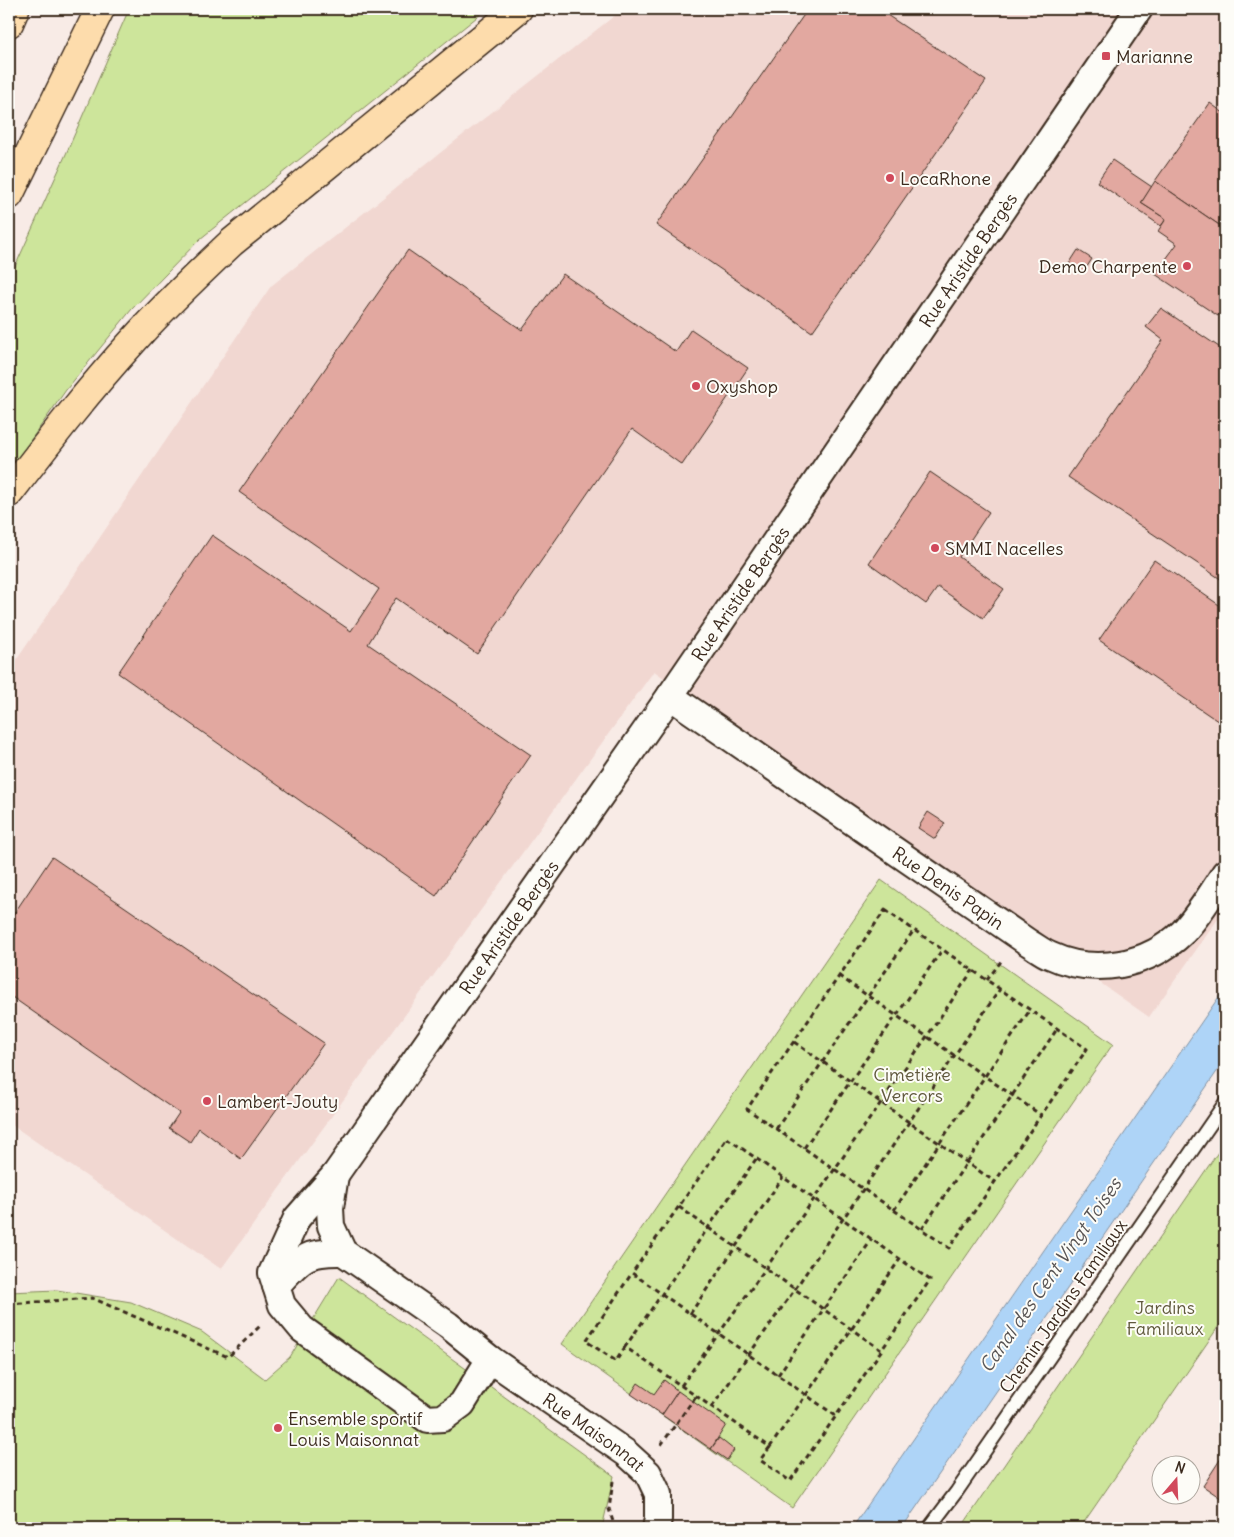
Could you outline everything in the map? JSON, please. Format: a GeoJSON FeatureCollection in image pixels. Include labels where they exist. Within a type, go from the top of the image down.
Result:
{"type":"FeatureCollection","features":[{"type":"Feature","properties":{"kind":"highway"},"geometry":{"type":"LineString","coordinates":[[9,23],[15,9]]}},
{"type":"Feature","properties":{"kind":"highway"},"geometry":{"type":"LineString","coordinates":[[9,195],[100,9]]}},
{"type":"Feature","properties":{"kind":"highway"},"geometry":{"type":"LineString","coordinates":[[9,493],[83,399],[134,339],[187,284],[231,243],[518,9]]}},
{"type":"Feature","properties":{"kind":"street","name":"Rue Aristide Bergès"},"geometry":{"type":"LineString","coordinates":[[335,1175],[670,696],[1139,9]]}},
{"type":"Feature","properties":{"kind":"street","name":"Rue Denis Papin"},"geometry":{"type":"LineString","coordinates":[[670,696],[1029,943],[1049,955],[1064,960],[1080,964],[1114,965],[1136,961],[1167,946],[1184,930],[1225,873]]}},
{"type":"Feature","properties":{"kind":"street"},"geometry":{"type":"LineString","coordinates":[[279,1296],[300,1260],[321,1252],[343,1252],[331,1226],[330,1208],[335,1175]]}},
{"type":"Feature","properties":{"kind":"street"},"geometry":{"type":"LineString","coordinates":[[335,1175],[297,1218],[272,1273],[279,1296],[302,1329],[427,1419],[443,1418],[462,1404],[490,1359]]}},
{"type":"Feature","properties":{"kind":"street","name":"Rue Maisonnat"},"geometry":{"type":"LineString","coordinates":[[343,1252],[448,1326],[490,1359],[626,1453],[648,1472],[658,1494],[656,1528]]}},
{"type":"Feature","properties":{"kind":"lane","name":"Chemin Jardins Familiaux"},"geometry":{"type":"LineString","coordinates":[[929,1528],[968,1475],[1225,1103]]}},
{"type":"Feature","properties":{"kind":"path"},"geometry":{"type":"LineString","coordinates":[[885,910],[914,930],[1087,1049],[949,1248],[747,1109],[885,910]]}},
{"type":"Feature","properties":{"kind":"path"},"geometry":{"type":"LineString","coordinates":[[776,1129],[914,930]]}},
{"type":"Feature","properties":{"kind":"path"},"geometry":{"type":"LineString","coordinates":[[804,1148],[942,950]]}},
{"type":"Feature","properties":{"kind":"path"},"geometry":{"type":"LineString","coordinates":[[681,1386],[766,1268],[973,970]]}},
{"type":"Feature","properties":{"kind":"path"},"geometry":{"type":"LineString","coordinates":[[839,976],[1040,1115]]}},
{"type":"Feature","properties":{"kind":"path"},"geometry":{"type":"LineString","coordinates":[[712,1407],[1000,989]]}},
{"type":"Feature","properties":{"kind":"path"},"geometry":{"type":"LineString","coordinates":[[894,1210],[1030,1010]]}},
{"type":"Feature","properties":{"kind":"path"},"geometry":{"type":"LineString","coordinates":[[922,1230],[1057,1029]]}},
{"type":"Feature","properties":{"kind":"path"},"geometry":{"type":"LineString","coordinates":[[794,1042],[995,1182]]}},
{"type":"Feature","properties":{"kind":"path"},"geometry":{"type":"LineString","coordinates":[[756,1159],[616,1361],[586,1341],[727,1138],[756,1159],[783,1177],[930,1280],[790,1481],[760,1460],[900,1259]]}},
{"type":"Feature","properties":{"kind":"path"},"geometry":{"type":"LineString","coordinates":[[690,1314],[783,1177]]}},
{"type":"Feature","properties":{"kind":"path"},"geometry":{"type":"LineString","coordinates":[[679,1207],[881,1350]]}},
{"type":"Feature","properties":{"kind":"path"},"geometry":{"type":"LineString","coordinates":[[778,1375],[872,1239]]}},
{"type":"Feature","properties":{"kind":"path"},"geometry":{"type":"LineString","coordinates":[[632,1273],[836,1416]]}},
{"type":"Feature","properties":{"kind":"path"},"geometry":{"type":"LineString","coordinates":[[9,1304],[92,1298],[228,1357],[279,1296]]}},
{"type":"Feature","properties":{"kind":"path"},"geometry":{"type":"LineString","coordinates":[[625,1347],[770,1447]]}},
{"type":"Feature","properties":{"kind":"path"},"geometry":{"type":"LineString","coordinates":[[615,1528],[609,1509],[614,1470],[641,1432],[662,1446],[696,1396]]}},
{"type":"Feature","properties":{"kind":"shaded area"},"geometry":{"type":"Polygon","coordinates":[[[623,9],[1225,9],[1225,909],[1149,1017],[654,671],[221,1269],[9,1123],[9,671],[271,286],[623,9]]]}},
{"type":"Feature","properties":{"kind":"green space"},"geometry":{"type":"Polygon","coordinates":[[[129,9],[487,9],[200,239],[132,309],[66,390],[9,471],[9,280],[129,9]]]}},
{"type":"Feature","properties":{"kind":"green space","name":"Cimetière Vercors"},"geometry":{"type":"Polygon","coordinates":[[[881,880],[1113,1044],[792,1508],[562,1344],[881,880]]]}},
{"type":"Feature","properties":{"kind":"green space","name":"Jardins Familiaux"},"geometry":{"type":"Polygon","coordinates":[[[1225,1142],[1225,1317],[1080,1528],[961,1528],[1225,1142]]]}},
{"type":"Feature","properties":{"kind":"green space","name":"Ensemble sportif Louis Maisonnat"},"geometry":{"type":"Polygon","coordinates":[[[339,1277],[614,1476],[602,1528],[9,1528],[9,1292],[57,1290],[131,1302],[202,1332],[265,1379],[290,1357],[339,1277]]]}},
{"type":"Feature","properties":{"kind":"water","name":"Canal des Cent Vingt Toises"},"geometry":{"type":"Polygon","coordinates":[[[1225,988],[1225,1060],[902,1528],[852,1528],[1225,988]]]}},
{"type":"Feature","properties":{"kind":"building"},"geometry":{"type":"Polygon","coordinates":[[[808,9],[878,9],[986,81],[812,332],[656,225],[808,9]]]}},
{"type":"Feature","properties":{"kind":"building"},"geometry":{"type":"Polygon","coordinates":[[[1210,103],[1225,114],[1225,229],[1155,181],[1210,103]]]}},
{"type":"Feature","properties":{"kind":"building"},"geometry":{"type":"Polygon","coordinates":[[[1112,160],[1152,187],[1141,203],[1166,219],[1161,226],[1097,182],[1112,160]]]}},
{"type":"Feature","properties":{"kind":"building"},"geometry":{"type":"Polygon","coordinates":[[[1155,181],[1225,229],[1225,305],[1218,316],[1155,274],[1177,244],[1158,231],[1166,219],[1141,203],[1155,181]]]}},
{"type":"Feature","properties":{"kind":"building"},"geometry":{"type":"Polygon","coordinates":[[[408,250],[522,330],[563,274],[676,352],[691,329],[748,368],[682,465],[632,429],[477,654],[396,598],[368,644],[531,755],[436,896],[118,673],[212,535],[351,631],[379,589],[239,492],[408,250]]]}},
{"type":"Feature","properties":{"kind":"building"},"geometry":{"type":"Polygon","coordinates":[[[1078,250],[1092,259],[1083,273],[1069,264],[1078,250]]]}},
{"type":"Feature","properties":{"kind":"building"},"geometry":{"type":"Polygon","coordinates":[[[1161,308],[1225,351],[1225,582],[1068,477],[1163,340],[1146,327],[1161,308]]]}},
{"type":"Feature","properties":{"kind":"building"},"geometry":{"type":"Polygon","coordinates":[[[930,472],[989,512],[959,557],[1004,589],[983,618],[938,587],[926,604],[869,563],[930,472]]]}},
{"type":"Feature","properties":{"kind":"building"},"geometry":{"type":"Polygon","coordinates":[[[1154,560],[1225,609],[1225,726],[1099,640],[1154,560]]]}},
{"type":"Feature","properties":{"kind":"building"},"geometry":{"type":"Polygon","coordinates":[[[928,812],[945,823],[935,839],[918,828],[928,812]]]}},
{"type":"Feature","properties":{"kind":"building"},"geometry":{"type":"Polygon","coordinates":[[[52,857],[324,1043],[241,1159],[199,1128],[190,1142],[169,1128],[179,1113],[9,995],[9,921],[52,857]]]}},
{"type":"Feature","properties":{"kind":"building"},"geometry":{"type":"Polygon","coordinates":[[[664,1380],[678,1391],[662,1415],[631,1394],[638,1383],[654,1394],[664,1380]]]}},
{"type":"Feature","properties":{"kind":"building"},"geometry":{"type":"Polygon","coordinates":[[[678,1391],[726,1425],[711,1449],[662,1415],[678,1391]]]}},
{"type":"Feature","properties":{"kind":"building"},"geometry":{"type":"Polygon","coordinates":[[[719,1438],[734,1450],[727,1460],[711,1449],[719,1438]]]}},
{"type":"Feature","properties":{"kind":"building"},"geometry":{"type":"Polygon","coordinates":[[[1225,1452],[1225,1501],[1203,1486],[1225,1452]]]}},
{"type":"Feature","properties":{"kind":"place","name":"Marianne"},"geometry":{"type":"Point","coordinates":[1106,56]}},
{"type":"Feature","properties":{"kind":"place","name":"LocaRhone"},"geometry":{"type":"Point","coordinates":[890,178]}},
{"type":"Feature","properties":{"kind":"place","name":"Demo Charpente"},"geometry":{"type":"Point","coordinates":[1187,266]}},
{"type":"Feature","properties":{"kind":"place","name":"Oxyshop"},"geometry":{"type":"Point","coordinates":[696,386]}},
{"type":"Feature","properties":{"kind":"place","name":"SMMI Nacelles"},"geometry":{"type":"Point","coordinates":[935,548]}},
{"type":"Feature","properties":{"kind":"place","name":"Lambert-Jouty"},"geometry":{"type":"Point","coordinates":[207,1101]}},
{"type":"Feature","properties":{"kind":"place","name":"Ensemble sportif Louis Maisonnat"},"geometry":{"type":"Point","coordinates":[278,1428]}}]}
